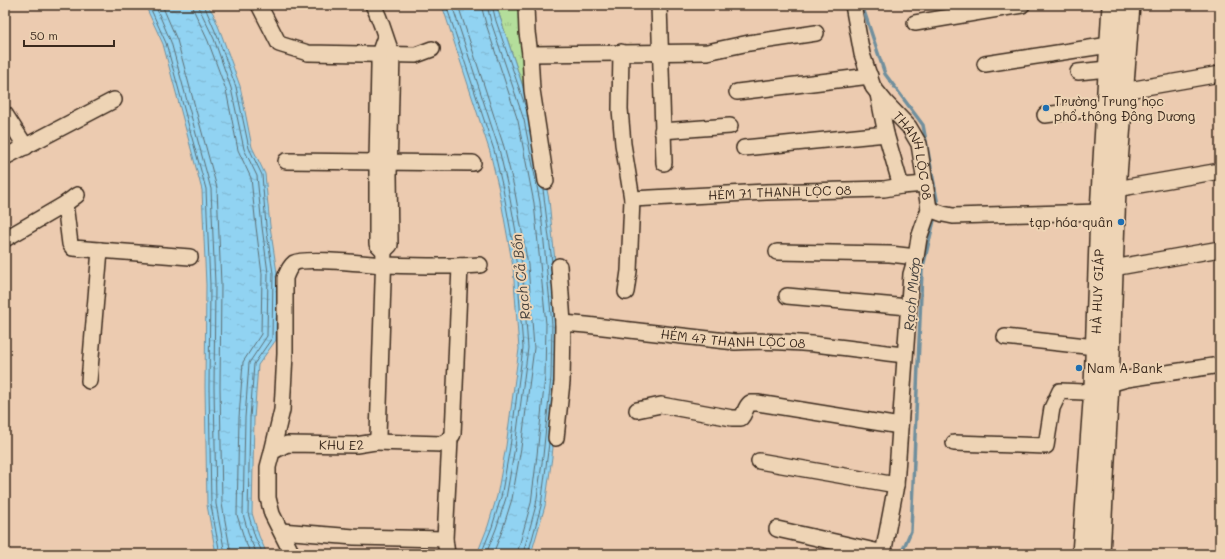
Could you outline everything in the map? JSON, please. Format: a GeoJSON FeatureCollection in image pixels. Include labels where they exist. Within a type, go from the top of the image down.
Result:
{"type":"FeatureCollection","features":[{"type":"Feature","properties":{"kind":"main road","name":"HÀ HUY GIÁP"},"geometry":{"type":"LineString","coordinates":[[1100,554],[1102,386],[1095,347],[1107,69],[1112,5]]}},
{"type":"Feature","properties":{"kind":"main road","name":"HÀ HUY GIÁP"},"geometry":{"type":"LineString","coordinates":[[1082,554],[1102,386],[1113,268],[1116,189],[1130,5]]}},
{"type":"Feature","properties":{"kind":"street"},"geometry":{"type":"LineString","coordinates":[[259,5],[279,44],[308,53],[416,55],[432,49]]}},
{"type":"Feature","properties":{"kind":"street"},"geometry":{"type":"LineString","coordinates":[[373,5],[381,19],[385,37],[386,54],[383,161],[378,244],[384,258]]}},
{"type":"Feature","properties":{"kind":"street"},"geometry":{"type":"LineString","coordinates":[[526,5],[532,90],[546,181]]}},
{"type":"Feature","properties":{"kind":"street"},"geometry":{"type":"LineString","coordinates":[[659,5],[664,163]]}},
{"type":"Feature","properties":{"kind":"street","name":"THẠNH LỘC 08"},"geometry":{"type":"LineString","coordinates":[[853,5],[862,54],[873,87],[909,127],[919,144],[926,184],[935,212],[919,238],[911,274],[904,355],[896,485],[884,553]]}},
{"type":"Feature","properties":{"kind":"street"},"geometry":{"type":"LineString","coordinates":[[915,22],[1022,5]]}},
{"type":"Feature","properties":{"kind":"street"},"geometry":{"type":"LineString","coordinates":[[530,54],[707,52],[749,43],[816,33]]}},
{"type":"Feature","properties":{"kind":"street"},"geometry":{"type":"LineString","coordinates":[[985,64],[1109,45]]}},
{"type":"Feature","properties":{"kind":"street"},"geometry":{"type":"LineString","coordinates":[[622,52],[620,109],[622,144],[632,199],[629,271],[626,292]]}},
{"type":"Feature","properties":{"kind":"street"},"geometry":{"type":"LineString","coordinates":[[1078,72],[1107,69]]}},
{"type":"Feature","properties":{"kind":"street"},"geometry":{"type":"LineString","coordinates":[[1123,91],[1220,74]]}},
{"type":"Feature","properties":{"kind":"street"},"geometry":{"type":"LineString","coordinates":[[737,92],[870,76]]}},
{"type":"Feature","properties":{"kind":"street"},"geometry":{"type":"LineString","coordinates":[[878,93],[886,134],[901,186]]}},
{"type":"Feature","properties":{"kind":"street"},"geometry":{"type":"LineString","coordinates":[[5,158],[114,100]]}},
{"type":"Feature","properties":{"kind":"street"},"geometry":{"type":"LineString","coordinates":[[1045,115],[1106,107]]}},
{"type":"Feature","properties":{"kind":"street"},"geometry":{"type":"LineString","coordinates":[[5,114],[26,147]]}},
{"type":"Feature","properties":{"kind":"street"},"geometry":{"type":"LineString","coordinates":[[662,131],[730,126]]}},
{"type":"Feature","properties":{"kind":"street"},"geometry":{"type":"LineString","coordinates":[[744,148],[886,134]]}},
{"type":"Feature","properties":{"kind":"street"},"geometry":{"type":"LineString","coordinates":[[286,161],[473,163]]}},
{"type":"Feature","properties":{"kind":"street"},"geometry":{"type":"LineString","coordinates":[[1116,189],[1220,171]]}},
{"type":"Feature","properties":{"kind":"street","name":"HẺM 71 THẠNH LỘC 08"},"geometry":{"type":"LineString","coordinates":[[632,199],[766,192],[884,189],[926,184]]}},
{"type":"Feature","properties":{"kind":"street"},"geometry":{"type":"LineString","coordinates":[[6,237],[65,204],[77,195]]}},
{"type":"Feature","properties":{"kind":"street"},"geometry":{"type":"LineString","coordinates":[[65,204],[70,244],[73,248],[190,257]]}},
{"type":"Feature","properties":{"kind":"street"},"geometry":{"type":"LineString","coordinates":[[935,212],[988,216],[1100,212]]}},
{"type":"Feature","properties":{"kind":"street"},"geometry":{"type":"LineString","coordinates":[[1113,268],[1220,249]]}},
{"type":"Feature","properties":{"kind":"street"},"geometry":{"type":"LineString","coordinates":[[89,381],[100,250]]}},
{"type":"Feature","properties":{"kind":"street"},"geometry":{"type":"LineString","coordinates":[[777,252],[890,254],[916,257]]}},
{"type":"Feature","properties":{"kind":"street"},"geometry":{"type":"LineString","coordinates":[[292,554],[272,514],[268,498],[268,467],[282,410],[285,354],[285,278],[289,268],[295,263],[312,260],[384,258],[460,266],[480,265]]}},
{"type":"Feature","properties":{"kind":"street","name":"KHU E2"},"geometry":{"type":"LineString","coordinates":[[272,452],[286,444],[356,445],[375,442],[378,436],[384,258]]}},
{"type":"Feature","properties":{"kind":"street"},"geometry":{"type":"LineString","coordinates":[[447,554],[445,539],[450,439],[453,434],[460,266]]}},
{"type":"Feature","properties":{"kind":"street"},"geometry":{"type":"LineString","coordinates":[[556,438],[562,382],[563,323],[559,266]]}},
{"type":"Feature","properties":{"kind":"street"},"geometry":{"type":"LineString","coordinates":[[787,296],[908,307]]}},
{"type":"Feature","properties":{"kind":"street","name":"HẺM 47 THẠNH LỘC 08"},"geometry":{"type":"LineString","coordinates":[[563,323],[586,324],[735,342],[758,341],[794,343],[904,355]]}},
{"type":"Feature","properties":{"kind":"street"},"geometry":{"type":"LineString","coordinates":[[1005,337],[1095,347]]}},
{"type":"Feature","properties":{"kind":"street"},"geometry":{"type":"LineString","coordinates":[[954,443],[1046,446],[1052,408],[1060,391],[1084,392],[1127,379],[1220,365]]}},
{"type":"Feature","properties":{"kind":"street"},"geometry":{"type":"LineString","coordinates":[[637,410],[661,405],[732,418],[741,418],[744,416],[746,406],[750,403],[758,403],[900,426]]}},
{"type":"Feature","properties":{"kind":"street"},"geometry":{"type":"LineString","coordinates":[[375,442],[442,444],[450,439]]}},
{"type":"Feature","properties":{"kind":"street"},"geometry":{"type":"LineString","coordinates":[[759,461],[896,485]]}},
{"type":"Feature","properties":{"kind":"street"},"geometry":{"type":"LineString","coordinates":[[777,529],[884,553]]}},
{"type":"Feature","properties":{"kind":"street"},"geometry":{"type":"LineString","coordinates":[[280,531],[354,537],[445,539]]}},
{"type":"Feature","properties":{"kind":"green space"},"geometry":{"type":"Polygon","coordinates":[[[496,5],[520,5],[528,102],[496,5]]]}},
{"type":"Feature","properties":{"kind":"water"},"geometry":{"type":"Polygon","coordinates":[[[145,5],[207,5],[213,13],[240,86],[252,147],[265,174],[270,226],[277,273],[276,340],[258,365],[254,419],[252,513],[259,536],[267,554],[216,554],[207,505],[205,387],[206,285],[202,190],[163,44],[145,5]]]}},
{"type":"Feature","properties":{"kind":"water","name":"Rạch Cả Bốn"},"geometry":{"type":"Polygon","coordinates":[[[442,5],[496,5],[533,117],[549,200],[561,323],[560,379],[552,457],[545,506],[531,554],[477,554],[488,526],[497,496],[506,446],[519,349],[513,267],[499,190],[490,152],[442,5]]]}},
{"type":"Feature","properties":{"kind":"waterway","name":"Rạch Mướp"},"geometry":{"type":"LineString","coordinates":[[862,5],[885,74],[923,125],[938,205],[937,208]]}},
{"type":"Feature","properties":{"kind":"waterway","name":"Rạch Mướp"},"geometry":{"type":"LineString","coordinates":[[901,554],[911,531],[922,271],[935,216]]}},
{"type":"Feature","properties":{"kind":"place","name":"Trường Trung học phổ thông Đông Dương"},"geometry":{"type":"Point","coordinates":[1046,108]}},
{"type":"Feature","properties":{"kind":"place","name":"tạp hóa quân"},"geometry":{"type":"Point","coordinates":[1121,222]}},
{"type":"Feature","properties":{"kind":"place","name":"Nam A Bank"},"geometry":{"type":"Point","coordinates":[1079,368]}}]}
